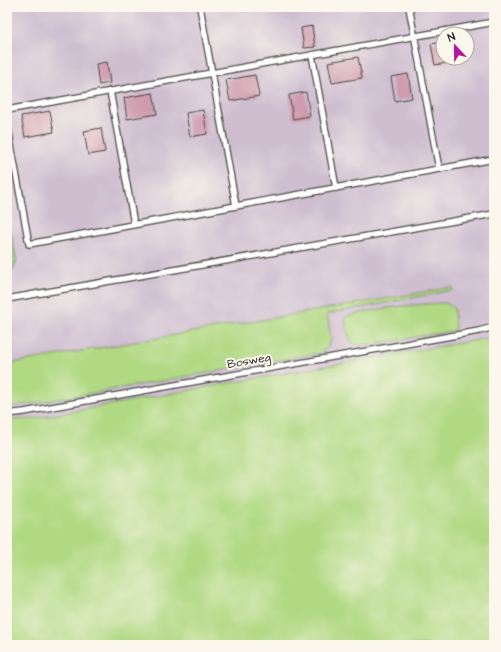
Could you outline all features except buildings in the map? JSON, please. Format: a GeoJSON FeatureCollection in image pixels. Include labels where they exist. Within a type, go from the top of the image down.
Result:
{"type":"FeatureCollection","features":[{"type":"Feature","properties":{"kind":"lane"},"geometry":{"type":"LineString","coordinates":[[200,7],[236,206]]}},
{"type":"Feature","properties":{"kind":"lane"},"geometry":{"type":"LineString","coordinates":[[409,7],[439,169]]}},
{"type":"Feature","properties":{"kind":"lane"},"geometry":{"type":"LineString","coordinates":[[7,110],[494,22]]}},
{"type":"Feature","properties":{"kind":"lane"},"geometry":{"type":"LineString","coordinates":[[312,55],[336,188]]}},
{"type":"Feature","properties":{"kind":"lane"},"geometry":{"type":"LineString","coordinates":[[110,91],[134,224]]}},
{"type":"Feature","properties":{"kind":"lane"},"geometry":{"type":"LineString","coordinates":[[7,123],[29,244],[494,159]]}},
{"type":"Feature","properties":{"kind":"lane"},"geometry":{"type":"LineString","coordinates":[[7,299],[494,214]]}},
{"type":"Feature","properties":{"kind":"lane","name":"Bosweg"},"geometry":{"type":"LineString","coordinates":[[7,414],[494,328]]}},
{"type":"Feature","properties":{"kind":"shaded area"},"geometry":{"type":"Polygon","coordinates":[[[7,7],[494,7],[494,645],[7,645],[7,7]]]}},
{"type":"Feature","properties":{"kind":"green space"},"geometry":{"type":"Polygon","coordinates":[[[11,231],[17,262],[7,279],[7,232],[11,231]]]}},
{"type":"Feature","properties":{"kind":"green space"},"geometry":{"type":"Polygon","coordinates":[[[453,287],[453,290],[327,314],[331,340],[328,347],[320,353],[7,407],[7,364],[453,287]]]}},
{"type":"Feature","properties":{"kind":"green space"},"geometry":{"type":"Polygon","coordinates":[[[446,303],[454,309],[455,329],[453,331],[360,345],[354,344],[347,332],[345,317],[395,307],[446,303]]]}},
{"type":"Feature","properties":{"kind":"green space"},"geometry":{"type":"Polygon","coordinates":[[[494,337],[494,645],[7,645],[7,420],[32,419],[494,337]]]}}]}
